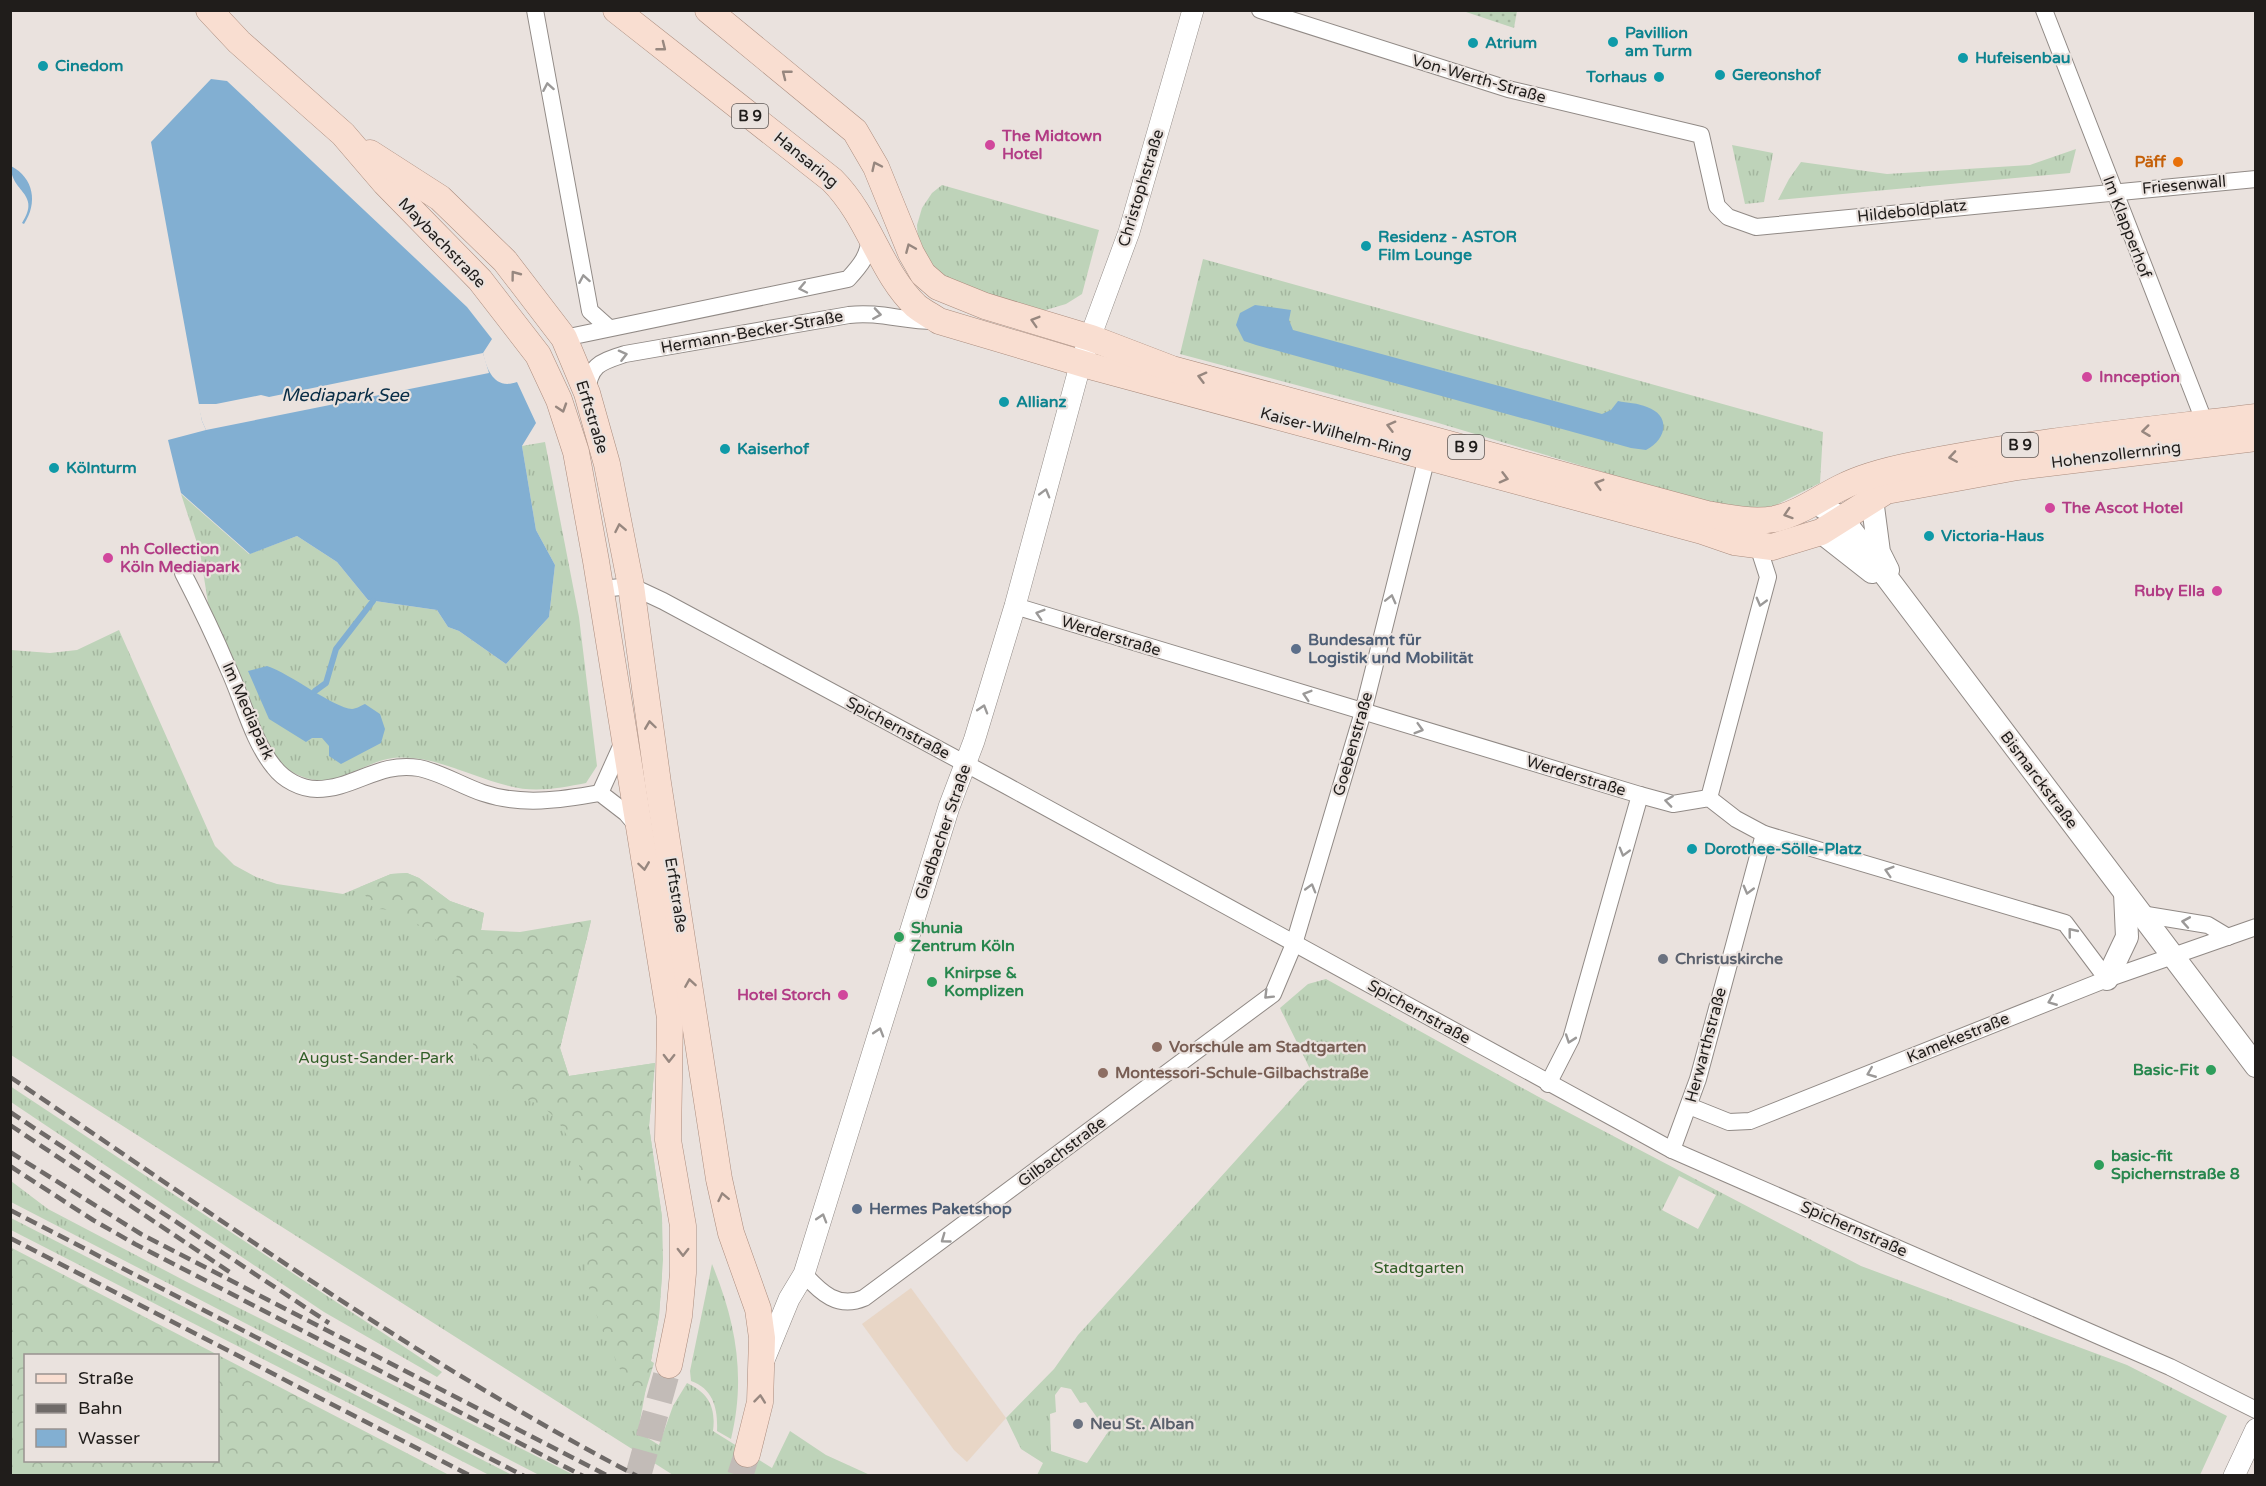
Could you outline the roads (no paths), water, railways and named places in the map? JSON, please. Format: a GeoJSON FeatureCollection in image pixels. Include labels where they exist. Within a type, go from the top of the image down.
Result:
{"type":"FeatureCollection","features":[{"type":"Feature","properties":{"kind":"main road","name":"Maybachstraße"},"geometry":{"type":"LineString","coordinates":[[209,10],[254,56],[342,134],[385,183],[480,280],[538,355]]}},
{"type":"Feature","properties":{"kind":"main road","name":"Hansaring"},"geometry":{"type":"LineString","coordinates":[[616,10],[832,180],[850,197],[871,232]]}},
{"type":"Feature","properties":{"kind":"main road","name":"Kaiser-Wilhelm-Ring"},"geometry":{"type":"LineString","coordinates":[[708,10],[855,131],[872,157],[911,254],[923,274],[938,287],[986,306],[1091,338],[1172,369],[1734,542],[1758,546],[1784,545],[1832,525]]}},
{"type":"Feature","properties":{"kind":"main road","name":"Maybachstraße"},"geometry":{"type":"LineString","coordinates":[[342,134],[440,198],[505,261],[564,338]]}},
{"type":"Feature","properties":{"kind":"main road","name":"Kaiser-Wilhelm-Ring"},"geometry":{"type":"LineString","coordinates":[[871,232],[897,283],[917,306],[939,321],[1082,362],[1430,448],[1732,519],[1773,519],[1815,503],[1840,487]]}},
{"type":"Feature","properties":{"kind":"main road","name":"Erftstraße"},"geometry":{"type":"LineString","coordinates":[[564,338],[587,393],[607,464],[631,586],[658,783],[720,1179],[731,1233],[758,1309],[763,1364],[760,1402],[747,1454]]}},
{"type":"Feature","properties":{"kind":"main road","name":"Erftstraße"},"geometry":{"type":"LineString","coordinates":[[538,355],[560,400],[576,452],[601,589],[670,1018],[668,1140],[683,1226],[683,1273],[680,1316],[669,1365]]}},
{"type":"Feature","properties":{"kind":"main road","name":"Hohenzollernring"},"geometry":{"type":"LineString","coordinates":[[1832,525],[1886,491],[2209,434],[2256,417]]}},
{"type":"Feature","properties":{"kind":"main road","name":"Hohenzollernring"},"geometry":{"type":"LineString","coordinates":[[1840,487],[1869,475],[1911,465],[2023,444],[2209,434],[2256,438]]}},
{"type":"Feature","properties":{"kind":"main road"},"geometry":{"type":"LineString","coordinates":[[1872,499],[1879,552],[1901,596]]}},
{"type":"Feature","properties":{"kind":"main road"},"geometry":{"type":"LineString","coordinates":[[1815,503],[1832,525],[1901,596]]}},
{"type":"Feature","properties":{"kind":"main road","name":"Bismarckstraße"},"geometry":{"type":"LineString","coordinates":[[1901,596],[2256,1066]]}},
{"type":"Feature","properties":{"kind":"main road"},"geometry":{"type":"LineString","coordinates":[[2107,979],[2127,936],[2125,893]]}},
{"type":"Feature","properties":{"kind":"street"},"geometry":{"type":"LineString","coordinates":[[535,10],[590,311],[609,328]]}},
{"type":"Feature","properties":{"kind":"street","name":"Christophstraße"},"geometry":{"type":"LineString","coordinates":[[1082,362],[1129,232],[1193,10]]}},
{"type":"Feature","properties":{"kind":"street","name":"Von-Werth-Straße"},"geometry":{"type":"LineString","coordinates":[[1260,10],[1508,89],[1701,135],[1717,206]]}},
{"type":"Feature","properties":{"kind":"street","name":"Im Klapperhof"},"geometry":{"type":"LineString","coordinates":[[2044,10],[2112,191],[2209,434]]}},
{"type":"Feature","properties":{"kind":"street","name":"Friesenwall"},"geometry":{"type":"LineString","coordinates":[[2112,191],[2256,179]]}},
{"type":"Feature","properties":{"kind":"street","name":"Hildeboldplatz"},"geometry":{"type":"LineString","coordinates":[[1717,206],[1728,217],[1756,226],[2112,191]]}},
{"type":"Feature","properties":{"kind":"street","name":"Hermann-Becker-Straße"},"geometry":{"type":"LineString","coordinates":[[564,338],[848,279],[870,248],[871,232]]}},
{"type":"Feature","properties":{"kind":"street","name":"Hermann-Becker-Straße"},"geometry":{"type":"LineString","coordinates":[[587,393],[589,376],[601,362],[625,354],[867,313],[918,322],[939,321]]}},
{"type":"Feature","properties":{"kind":"street","name":"Gladbacher Straße"},"geometry":{"type":"LineString","coordinates":[[763,1364],[789,1299],[804,1274],[949,807],[966,764],[1015,606],[1082,362]]}},
{"type":"Feature","properties":{"kind":"street","name":"Goebenstraße"},"geometry":{"type":"LineString","coordinates":[[1294,944],[1363,712],[1430,448]]}},
{"type":"Feature","properties":{"kind":"street"},"geometry":{"type":"LineString","coordinates":[[1758,546],[1768,577],[1709,798],[1736,819],[1764,834],[2065,923],[2107,979]]}},
{"type":"Feature","properties":{"kind":"street","name":"Im Mediapark"},"geometry":{"type":"LineString","coordinates":[[183,573],[229,668],[263,750],[274,768],[288,780],[317,789],[342,785],[393,766],[420,769],[484,793],[512,800],[558,800],[600,793]]}},
{"type":"Feature","properties":{"kind":"street"},"geometry":{"type":"LineString","coordinates":[[601,589],[631,586]]}},
{"type":"Feature","properties":{"kind":"street","name":"Spichernstraße"},"geometry":{"type":"LineString","coordinates":[[631,586],[966,764],[1672,1150],[2170,1367],[2256,1410]]}},
{"type":"Feature","properties":{"kind":"street","name":"Werderstraße"},"geometry":{"type":"LineString","coordinates":[[1015,606],[1640,795],[1673,804],[1709,798]]}},
{"type":"Feature","properties":{"kind":"street"},"geometry":{"type":"LineString","coordinates":[[624,741],[600,793],[626,813],[639,828]]}},
{"type":"Feature","properties":{"kind":"street"},"geometry":{"type":"LineString","coordinates":[[1548,1084],[1570,1039],[1640,795]]}},
{"type":"Feature","properties":{"kind":"street","name":"Herwarthstraße"},"geometry":{"type":"LineString","coordinates":[[1672,1150],[1689,1106],[1764,834]]}},
{"type":"Feature","properties":{"kind":"street"},"geometry":{"type":"LineString","coordinates":[[2141,914],[2208,925],[2228,937]]}},
{"type":"Feature","properties":{"kind":"street","name":"Kamekestraße"},"geometry":{"type":"LineString","coordinates":[[1689,1106],[1729,1122],[1750,1121],[2107,979],[2256,927]]}},
{"type":"Feature","properties":{"kind":"street","name":"Gilbachstraße"},"geometry":{"type":"LineString","coordinates":[[804,1274],[830,1298],[851,1304],[864,1298],[1273,994],[1294,944]]}},
{"type":"Feature","properties":{"kind":"street"},"geometry":{"type":"LineString","coordinates":[[2234,1476],[2256,1429]]}},
{"type":"Feature","properties":{"kind":"water","name":"Mediapark See"},"geometry":{"type":"Polygon","coordinates":[[[211,79],[227,81],[467,307],[492,339],[483,353],[493,377],[503,383],[517,382],[536,423],[522,446],[536,530],[555,565],[549,617],[506,664],[459,631],[448,627],[437,610],[368,600],[337,562],[297,536],[250,554],[181,493],[168,440],[206,430],[202,421],[151,142],[211,79]]]}},
{"type":"Feature","properties":{"kind":"water"},"geometry":{"type":"Polygon","coordinates":[[[11,166],[25,177],[31,192],[31,208],[24,224],[22,223],[29,205],[15,182],[11,166]]]}},
{"type":"Feature","properties":{"kind":"water"},"geometry":{"type":"Polygon","coordinates":[[[1255,305],[1291,310],[1289,320],[1293,330],[1602,414],[1611,410],[1618,401],[1644,406],[1660,416],[1663,422],[1662,434],[1653,446],[1646,450],[1631,448],[1256,345],[1244,341],[1236,325],[1240,313],[1255,305]]]}},
{"type":"Feature","properties":{"kind":"water"},"geometry":{"type":"Polygon","coordinates":[[[267,666],[334,703],[354,709],[365,704],[380,714],[385,729],[381,743],[341,764],[329,756],[329,746],[322,738],[312,738],[306,742],[269,719],[248,671],[267,666]]]}},
{"type":"Feature","properties":{"kind":"waterway"},"geometry":{"type":"LineString","coordinates":[[315,691],[326,683],[336,649],[373,601]]}},
{"type":"Feature","properties":{"kind":"tunnel"},"geometry":{"type":"LineString","coordinates":[[638,1476],[669,1365]]}},
{"type":"Feature","properties":{"kind":"tunnel"},"geometry":{"type":"LineString","coordinates":[[740,1476],[747,1454]]}},
{"type":"Feature","properties":{"kind":"railway"},"geometry":{"type":"LineString","coordinates":[[10,1077],[318,1286],[396,1336],[555,1432],[637,1476]]}},
{"type":"Feature","properties":{"kind":"railway"},"geometry":{"type":"LineString","coordinates":[[10,1112],[329,1323]]}},
{"type":"Feature","properties":{"kind":"railway"},"geometry":{"type":"LineString","coordinates":[[10,1125],[231,1273]]}},
{"type":"Feature","properties":{"kind":"railway"},"geometry":{"type":"LineString","coordinates":[[10,1152],[141,1234],[608,1476]]}},
{"type":"Feature","properties":{"kind":"railway"},"geometry":{"type":"LineString","coordinates":[[10,1166],[93,1220],[135,1244],[583,1476]]}},
{"type":"Feature","properties":{"kind":"railway"},"geometry":{"type":"LineString","coordinates":[[10,1210],[524,1476]]}},
{"type":"Feature","properties":{"kind":"railway"},"geometry":{"type":"LineString","coordinates":[[10,1238],[471,1476]]}},
{"type":"Feature","properties":{"kind":"place","name":"Pavillion am Turm"},"geometry":{"type":"Point","coordinates":[1613,42]}},
{"type":"Feature","properties":{"kind":"place","name":"Atrium"},"geometry":{"type":"Point","coordinates":[1473,43]}},
{"type":"Feature","properties":{"kind":"place","name":"Hufeisenbau"},"geometry":{"type":"Point","coordinates":[1963,58]}},
{"type":"Feature","properties":{"kind":"place","name":"Cinedom"},"geometry":{"type":"Point","coordinates":[43,66]}},
{"type":"Feature","properties":{"kind":"place","name":"Gereonshof"},"geometry":{"type":"Point","coordinates":[1720,75]}},
{"type":"Feature","properties":{"kind":"place","name":"Torhaus"},"geometry":{"type":"Point","coordinates":[1659,77]}},
{"type":"Feature","properties":{"kind":"place","name":"The Midtown Hotel"},"geometry":{"type":"Point","coordinates":[990,145]}},
{"type":"Feature","properties":{"kind":"place","name":"Päff"},"geometry":{"type":"Point","coordinates":[2178,162]}},
{"type":"Feature","properties":{"kind":"place","name":"Residenz - ASTOR Film Lounge"},"geometry":{"type":"Point","coordinates":[1366,246]}},
{"type":"Feature","properties":{"kind":"place","name":"Innception"},"geometry":{"type":"Point","coordinates":[2087,377]}},
{"type":"Feature","properties":{"kind":"place","name":"Allianz"},"geometry":{"type":"Point","coordinates":[1004,402]}},
{"type":"Feature","properties":{"kind":"place","name":"Kaiserhof"},"geometry":{"type":"Point","coordinates":[725,449]}},
{"type":"Feature","properties":{"kind":"place","name":"Kölnturm"},"geometry":{"type":"Point","coordinates":[54,468]}},
{"type":"Feature","properties":{"kind":"place","name":"The Ascot Hotel"},"geometry":{"type":"Point","coordinates":[2050,508]}},
{"type":"Feature","properties":{"kind":"place","name":"Victoria-Haus"},"geometry":{"type":"Point","coordinates":[1929,536]}},
{"type":"Feature","properties":{"kind":"place","name":"nh Collection Köln Mediapark"},"geometry":{"type":"Point","coordinates":[108,558]}},
{"type":"Feature","properties":{"kind":"place","name":"Ruby Ella"},"geometry":{"type":"Point","coordinates":[2217,591]}},
{"type":"Feature","properties":{"kind":"place","name":"Bundesamt für Logistik und Mobilität"},"geometry":{"type":"Point","coordinates":[1296,649]}},
{"type":"Feature","properties":{"kind":"place","name":"Dorothee-Sölle-Platz"},"geometry":{"type":"Point","coordinates":[1692,849]}},
{"type":"Feature","properties":{"kind":"place","name":"Shunia Zentrum Köln"},"geometry":{"type":"Point","coordinates":[899,937]}},
{"type":"Feature","properties":{"kind":"place","name":"Christuskirche"},"geometry":{"type":"Point","coordinates":[1663,959]}},
{"type":"Feature","properties":{"kind":"place","name":"Knirpse & Komplizen"},"geometry":{"type":"Point","coordinates":[932,982]}},
{"type":"Feature","properties":{"kind":"place","name":"Hotel Storch"},"geometry":{"type":"Point","coordinates":[843,995]}},
{"type":"Feature","properties":{"kind":"place","name":"Vorschule am Stadtgarten"},"geometry":{"type":"Point","coordinates":[1157,1047]}},
{"type":"Feature","properties":{"kind":"place","name":"Basic-Fit"},"geometry":{"type":"Point","coordinates":[2211,1070]}},
{"type":"Feature","properties":{"kind":"place","name":"Montessori-Schule-Gilbachstraße"},"geometry":{"type":"Point","coordinates":[1103,1073]}},
{"type":"Feature","properties":{"kind":"place","name":"basic-fit Spichernstraße 8"},"geometry":{"type":"Point","coordinates":[2099,1165]}},
{"type":"Feature","properties":{"kind":"place","name":"Hermes Paketshop"},"geometry":{"type":"Point","coordinates":[857,1209]}},
{"type":"Feature","properties":{"kind":"place","name":"Neu St. Alban"},"geometry":{"type":"Point","coordinates":[1078,1424]}},
{"type":"Feature","properties":{"kind":"park label","name":"August-Sander-Park"},"geometry":{"type":"Point","coordinates":[376,1058]}},
{"type":"Feature","properties":{"kind":"park label","name":"Stadtgarten"},"geometry":{"type":"Point","coordinates":[1419,1268]}}]}
